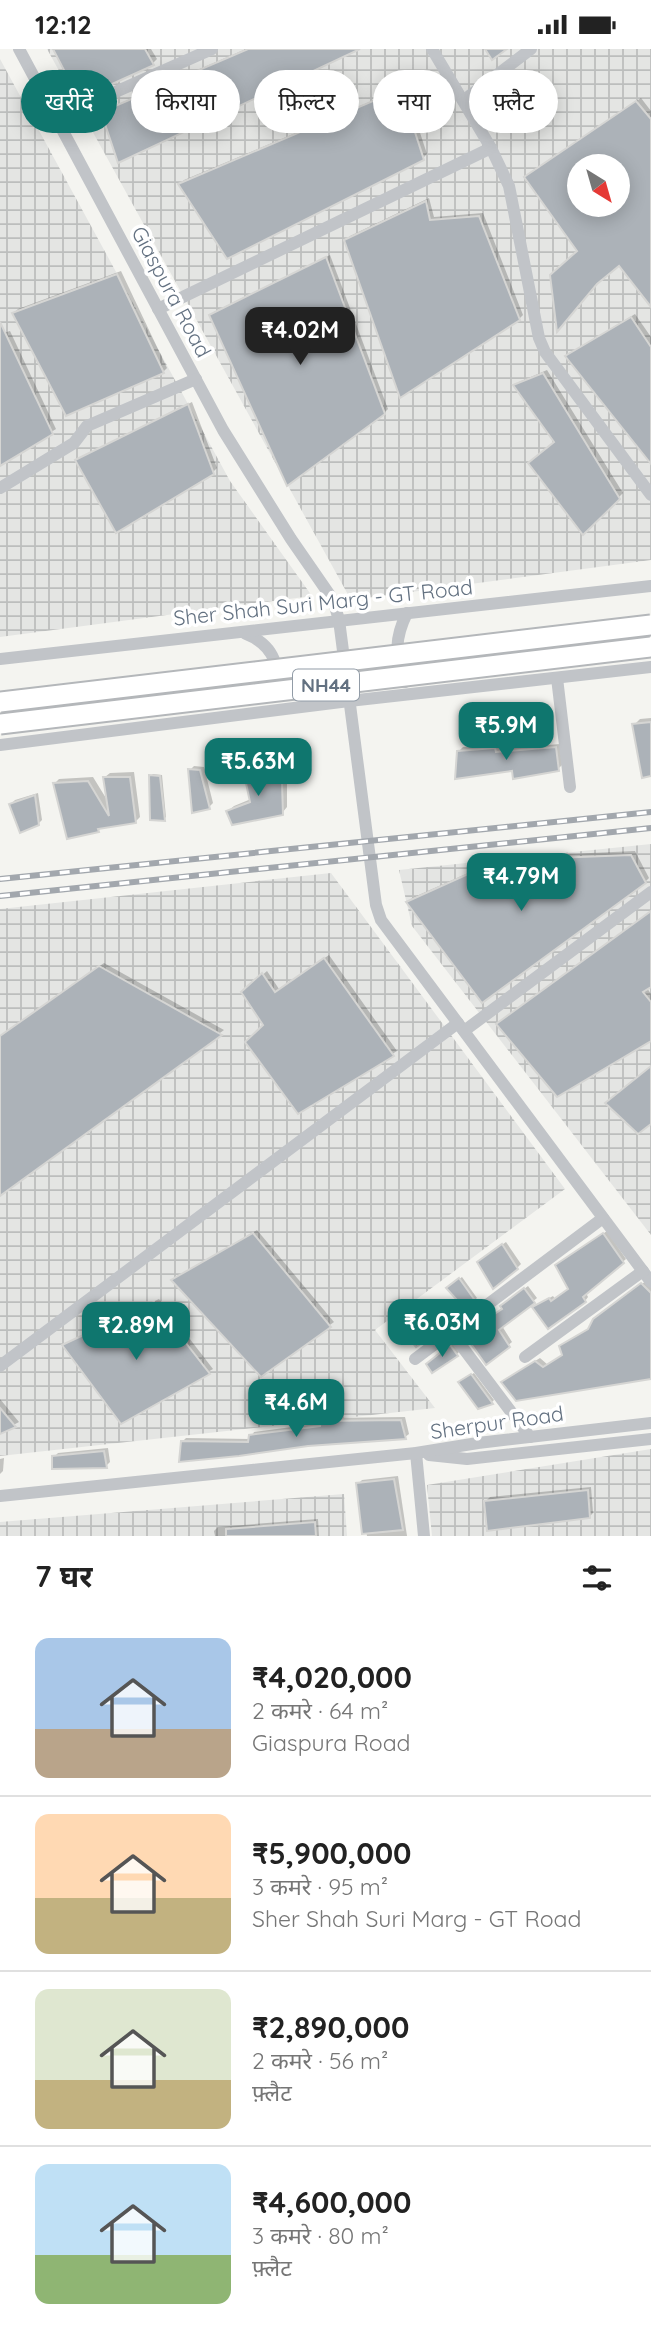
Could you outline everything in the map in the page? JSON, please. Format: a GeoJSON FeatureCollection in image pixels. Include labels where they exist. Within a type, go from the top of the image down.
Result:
{"type":"FeatureCollection","features":[{"type":"Feature","properties":{"kind":"highway","name":"NH44"},"geometry":{"type":"LineString","coordinates":[[0,702],[651,625]]}},
{"type":"Feature","properties":{"kind":"highway","name":"NH44"},"geometry":{"type":"LineString","coordinates":[[0,724],[651,647]]}},
{"type":"Feature","properties":{"kind":"street","name":"Giaspura Road"},"geometry":{"type":"LineString","coordinates":[[19,49],[31,70]]}},
{"type":"Feature","properties":{"kind":"street"},"geometry":{"type":"LineString","coordinates":[[117,91],[212,49]]}},
{"type":"Feature","properties":{"kind":"street"},"geometry":{"type":"LineString","coordinates":[[432,49],[502,169],[513,201],[539,338],[545,352],[651,495]]}},
{"type":"Feature","properties":{"kind":"street"},"geometry":{"type":"LineString","coordinates":[[464,100],[531,49]]}},
{"type":"Feature","properties":{"kind":"street","name":"Giaspura Road"},"geometry":{"type":"LineString","coordinates":[[65,133],[230,441],[329,594],[339,620],[378,913],[647,1277]]}},
{"type":"Feature","properties":{"kind":"street"},"geometry":{"type":"LineString","coordinates":[[158,309],[491,148]]}},
{"type":"Feature","properties":{"kind":"street"},"geometry":{"type":"LineString","coordinates":[[0,488],[74,443],[87,426],[196,379]]}},
{"type":"Feature","properties":{"kind":"street","name":"Sher Shah Suri Marg - GT Road"},"geometry":{"type":"LineString","coordinates":[[0,659],[651,586]]}},
{"type":"Feature","properties":{"kind":"street"},"geometry":{"type":"LineString","coordinates":[[407,613],[400,626],[396,655],[405,682],[413,694]]}},
{"type":"Feature","properties":{"kind":"street"},"geometry":{"type":"LineString","coordinates":[[243,632],[259,638],[271,651],[278,667],[277,684],[270,700],[257,712]]}},
{"type":"Feature","properties":{"kind":"street"},"geometry":{"type":"LineString","coordinates":[[0,745],[257,712],[651,667]]}},
{"type":"Feature","properties":{"kind":"street"},"geometry":{"type":"LineString","coordinates":[[557,678],[570,787]]}},
{"type":"Feature","properties":{"kind":"street"},"geometry":{"type":"LineString","coordinates":[[0,1366],[461,1027],[651,892]]}},
{"type":"Feature","properties":{"kind":"street"},"geometry":{"type":"LineString","coordinates":[[415,1359],[603,1218]]}},
{"type":"Feature","properties":{"kind":"street"},"geometry":{"type":"LineString","coordinates":[[525,1357],[647,1277]]}},
{"type":"Feature","properties":{"kind":"street"},"geometry":{"type":"LineString","coordinates":[[451,1332],[530,1437]]}},
{"type":"Feature","properties":{"kind":"street","name":"Sherpur Road"},"geometry":{"type":"LineString","coordinates":[[416,1453],[651,1423]]}},
{"type":"Feature","properties":{"kind":"street","name":"Sherpur Road"},"geometry":{"type":"LineString","coordinates":[[416,1453],[448,1459],[467,1459],[651,1439]]}},
{"type":"Feature","properties":{"kind":"street"},"geometry":{"type":"LineString","coordinates":[[0,1496],[416,1453],[424,1536]]}},
{"type":"Feature","properties":{"kind":"shaded area"},"geometry":{"type":"Polygon","coordinates":[[[47,49],[651,49],[651,560],[351,600],[93,133],[117,133],[117,70],[59,70],[47,49]]]}},
{"type":"Feature","properties":{"kind":"shaded area"},"geometry":{"type":"Polygon","coordinates":[[[0,59],[21,98],[21,133],[40,133],[230,481],[312,596],[0,637],[0,59]]]}},
{"type":"Feature","properties":{"kind":"shaded area"},"geometry":{"type":"Polygon","coordinates":[[[651,844],[651,1235],[412,926],[399,870],[651,844]]]}},
{"type":"Feature","properties":{"kind":"shaded area"},"geometry":{"type":"Polygon","coordinates":[[[331,873],[565,1189],[375,1330],[435,1408],[0,1456],[0,909],[331,873]]]}},
{"type":"Feature","properties":{"kind":"shaded area"},"geometry":{"type":"Polygon","coordinates":[[[651,1449],[651,1536],[432,1536],[427,1485],[651,1449]]]}},
{"type":"Feature","properties":{"kind":"shaded area"},"geometry":{"type":"Polygon","coordinates":[[[344,1494],[347,1536],[0,1536],[0,1522],[344,1494]]]}},
{"type":"Feature","properties":{"kind":"building"},"geometry":{"type":"Polygon","coordinates":[[[53,49],[145,49],[154,65],[143,70],[131,70],[131,75],[117,82],[117,70],[64,70],[53,49]]]}},
{"type":"Feature","properties":{"kind":"building"},"geometry":{"type":"Polygon","coordinates":[[[248,49],[360,49],[315,70],[254,70],[254,99],[240,106],[240,70],[199,70],[248,49]]]}},
{"type":"Feature","properties":{"kind":"building"},"geometry":{"type":"Polygon","coordinates":[[[485,49],[507,49],[492,60],[485,49]]]}},
{"type":"Feature","properties":{"kind":"building"},"geometry":{"type":"Polygon","coordinates":[[[131,99],[131,133],[182,133],[118,163],[108,133],[117,133],[117,105],[131,99]]]}},
{"type":"Feature","properties":{"kind":"building"},"geometry":{"type":"Polygon","coordinates":[[[373,101],[373,133],[415,133],[424,160],[227,259],[178,184],[298,133],[359,133],[359,107],[373,101]]]}},
{"type":"Feature","properties":{"kind":"building"},"geometry":{"type":"Polygon","coordinates":[[[636,101],[651,119],[651,307],[619,266],[597,284],[557,332],[550,275],[577,251],[524,177],[636,101]]]}},
{"type":"Feature","properties":{"kind":"building"},"geometry":{"type":"Polygon","coordinates":[[[426,201],[430,220],[479,216],[520,320],[400,398],[344,240],[426,201]]]}},
{"type":"Feature","properties":{"kind":"building"},"geometry":{"type":"Polygon","coordinates":[[[326,257],[385,414],[287,486],[209,315],[326,257]]]}},
{"type":"Feature","properties":{"kind":"building"},"geometry":{"type":"Polygon","coordinates":[[[117,274],[164,373],[66,416],[12,313],[117,274]]]}},
{"type":"Feature","properties":{"kind":"building"},"geometry":{"type":"Polygon","coordinates":[[[631,317],[651,347],[651,464],[565,356],[631,317]]]}},
{"type":"Feature","properties":{"kind":"building"},"geometry":{"type":"Polygon","coordinates":[[[0,322],[53,434],[0,466],[0,322]]]}},
{"type":"Feature","properties":{"kind":"building"},"geometry":{"type":"Polygon","coordinates":[[[543,373],[620,499],[583,535],[528,463],[554,442],[513,385],[543,373]]]}},
{"type":"Feature","properties":{"kind":"building"},"geometry":{"type":"Polygon","coordinates":[[[188,404],[214,474],[116,533],[75,460],[188,404]]]}},
{"type":"Feature","properties":{"kind":"building"},"geometry":{"type":"Polygon","coordinates":[[[651,722],[651,776],[642,778],[632,724],[651,722]]]}},
{"type":"Feature","properties":{"kind":"building"},"geometry":{"type":"Polygon","coordinates":[[[556,747],[559,771],[513,779],[512,771],[455,779],[457,751],[495,748],[496,752],[556,747]]]}},
{"type":"Feature","properties":{"kind":"building"},"geometry":{"type":"Polygon","coordinates":[[[261,760],[263,783],[282,782],[283,815],[232,825],[226,811],[250,802],[243,769],[261,760]]]}},
{"type":"Feature","properties":{"kind":"building"},"geometry":{"type":"Polygon","coordinates":[[[188,769],[200,770],[210,809],[192,813],[188,769]]]}},
{"type":"Feature","properties":{"kind":"building"},"geometry":{"type":"Polygon","coordinates":[[[149,775],[160,776],[165,821],[150,820],[149,775]]]}},
{"type":"Feature","properties":{"kind":"building"},"geometry":{"type":"Polygon","coordinates":[[[103,777],[130,777],[136,823],[98,829],[99,832],[67,839],[53,783],[88,781],[109,816],[103,777]]]}},
{"type":"Feature","properties":{"kind":"building"},"geometry":{"type":"Polygon","coordinates":[[[35,795],[39,825],[20,833],[9,804],[35,795]]]}},
{"type":"Feature","properties":{"kind":"building"},"geometry":{"type":"Polygon","coordinates":[[[631,855],[646,883],[482,1003],[406,902],[499,860],[631,855]]]}},
{"type":"Feature","properties":{"kind":"building"},"geometry":{"type":"Polygon","coordinates":[[[651,911],[651,987],[643,992],[651,1002],[651,1041],[557,1097],[496,1024],[651,911]]]}},
{"type":"Feature","properties":{"kind":"building"},"geometry":{"type":"Polygon","coordinates":[[[324,958],[394,1056],[298,1114],[245,1042],[263,1025],[241,992],[262,973],[275,992],[324,958]]]}},
{"type":"Feature","properties":{"kind":"building"},"geometry":{"type":"Polygon","coordinates":[[[99,966],[222,1035],[0,1196],[0,1036],[99,966]]]}},
{"type":"Feature","properties":{"kind":"building"},"geometry":{"type":"Polygon","coordinates":[[[651,1066],[651,1124],[638,1134],[605,1103],[651,1066]]]}},
{"type":"Feature","properties":{"kind":"building"},"geometry":{"type":"Polygon","coordinates":[[[253,1233],[331,1327],[261,1377],[171,1280],[253,1233]]]}},
{"type":"Feature","properties":{"kind":"building"},"geometry":{"type":"Polygon","coordinates":[[[603,1233],[624,1263],[583,1297],[586,1302],[548,1329],[532,1307],[549,1298],[551,1301],[568,1289],[555,1265],[603,1233]]]}},
{"type":"Feature","properties":{"kind":"building"},"geometry":{"type":"Polygon","coordinates":[[[502,1244],[518,1269],[493,1289],[477,1262],[502,1244]]]}},
{"type":"Feature","properties":{"kind":"building"},"geometry":{"type":"Polygon","coordinates":[[[459,1278],[476,1302],[466,1310],[446,1288],[459,1278]]]}},
{"type":"Feature","properties":{"kind":"building"},"geometry":{"type":"Polygon","coordinates":[[[641,1283],[651,1293],[651,1379],[516,1401],[501,1382],[535,1361],[543,1367],[562,1355],[559,1346],[588,1329],[593,1319],[641,1283]]]}},
{"type":"Feature","properties":{"kind":"building"},"geometry":{"type":"Polygon","coordinates":[[[524,1288],[535,1303],[499,1330],[510,1347],[486,1365],[464,1334],[502,1309],[500,1306],[524,1288]]]}},
{"type":"Feature","properties":{"kind":"building"},"geometry":{"type":"Polygon","coordinates":[[[154,1302],[210,1374],[121,1424],[62,1345],[154,1302]]]}},
{"type":"Feature","properties":{"kind":"building"},"geometry":{"type":"Polygon","coordinates":[[[427,1305],[445,1326],[416,1347],[398,1324],[427,1305]]]}},
{"type":"Feature","properties":{"kind":"building"},"geometry":{"type":"Polygon","coordinates":[[[450,1345],[458,1356],[432,1373],[426,1364],[450,1345]]]}},
{"type":"Feature","properties":{"kind":"building"},"geometry":{"type":"Polygon","coordinates":[[[471,1374],[493,1404],[478,1409],[458,1382],[471,1374]]]}},
{"type":"Feature","properties":{"kind":"building"},"geometry":{"type":"Polygon","coordinates":[[[0,1408],[16,1427],[0,1434],[0,1408]]]}},
{"type":"Feature","properties":{"kind":"building"},"geometry":{"type":"Polygon","coordinates":[[[401,1420],[406,1439],[308,1446],[179,1462],[181,1441],[248,1442],[249,1435],[320,1426],[321,1421],[401,1420]]]}},
{"type":"Feature","properties":{"kind":"building"},"geometry":{"type":"Polygon","coordinates":[[[104,1451],[107,1468],[52,1469],[52,1456],[104,1451]]]}},
{"type":"Feature","properties":{"kind":"building"},"geometry":{"type":"Polygon","coordinates":[[[394,1479],[403,1530],[362,1534],[356,1483],[394,1479]]]}},
{"type":"Feature","properties":{"kind":"building"},"geometry":{"type":"Polygon","coordinates":[[[588,1490],[590,1518],[487,1531],[484,1501],[588,1490]]]}},
{"type":"Feature","properties":{"kind":"building"},"geometry":{"type":"Polygon","coordinates":[[[315,1522],[316,1536],[226,1536],[226,1529],[315,1522]]]}},
{"type":"Feature","properties":{"kind":"railway"},"geometry":{"type":"LineString","coordinates":[[0,879],[651,812]]}},
{"type":"Feature","properties":{"kind":"railway"},"geometry":{"type":"LineString","coordinates":[[0,896],[651,828]]}}]}
